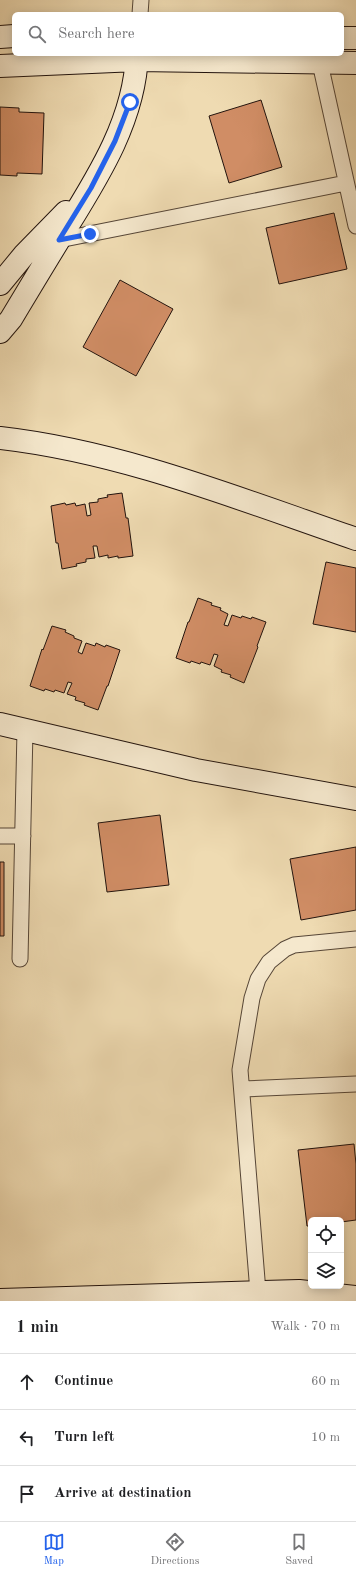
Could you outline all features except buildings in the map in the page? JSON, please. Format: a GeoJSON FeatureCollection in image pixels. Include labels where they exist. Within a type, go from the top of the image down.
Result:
{"type":"FeatureCollection","features":[{"type":"Feature","properties":{"kind":"street"},"geometry":{"type":"LineString","coordinates":[[140,12],[141,0]]}},
{"type":"Feature","properties":{"kind":"street"},"geometry":{"type":"LineString","coordinates":[[0,36],[12,36]]}},
{"type":"Feature","properties":{"kind":"street"},"geometry":{"type":"LineString","coordinates":[[344,38],[356,38]]}},
{"type":"Feature","properties":{"kind":"street"},"geometry":{"type":"LineString","coordinates":[[0,332],[11,319],[91,188],[115,141],[130,102],[137,57]]}},
{"type":"Feature","properties":{"kind":"street"},"geometry":{"type":"LineString","coordinates":[[0,66],[137,57],[356,63]]}},
{"type":"Feature","properties":{"kind":"street"},"geometry":{"type":"LineString","coordinates":[[320,63],[356,226]]}},
{"type":"Feature","properties":{"kind":"street"},"geometry":{"type":"LineString","coordinates":[[59,240],[346,183]]}},
{"type":"Feature","properties":{"kind":"street"},"geometry":{"type":"LineString","coordinates":[[0,284],[24,255],[91,188]]}},
{"type":"Feature","properties":{"kind":"street"},"geometry":{"type":"LineString","coordinates":[[0,438],[58,446],[136,465],[356,539]]}},
{"type":"Feature","properties":{"kind":"street"},"geometry":{"type":"LineString","coordinates":[[0,724],[196,770],[356,799]]}},
{"type":"Feature","properties":{"kind":"street"},"geometry":{"type":"LineString","coordinates":[[20,959],[25,730]]}},
{"type":"Feature","properties":{"kind":"street"},"geometry":{"type":"LineString","coordinates":[[0,836],[23,836]]}},
{"type":"Feature","properties":{"kind":"street"},"geometry":{"type":"LineString","coordinates":[[258,1292],[240,1070],[252,998],[256,983],[263,970],[277,955],[294,945],[356,939]]}},
{"type":"Feature","properties":{"kind":"street"},"geometry":{"type":"LineString","coordinates":[[242,1088],[356,1084]]}},
{"type":"Feature","properties":{"kind":"street"},"geometry":{"type":"LineString","coordinates":[[0,1300],[299,1291],[356,1297]]}},
{"type":"Feature","properties":{"kind":"route"},"geometry":{"type":"LineString","coordinates":[[90,234],[59,240],[91,188],[115,141],[130,102]]}}]}
